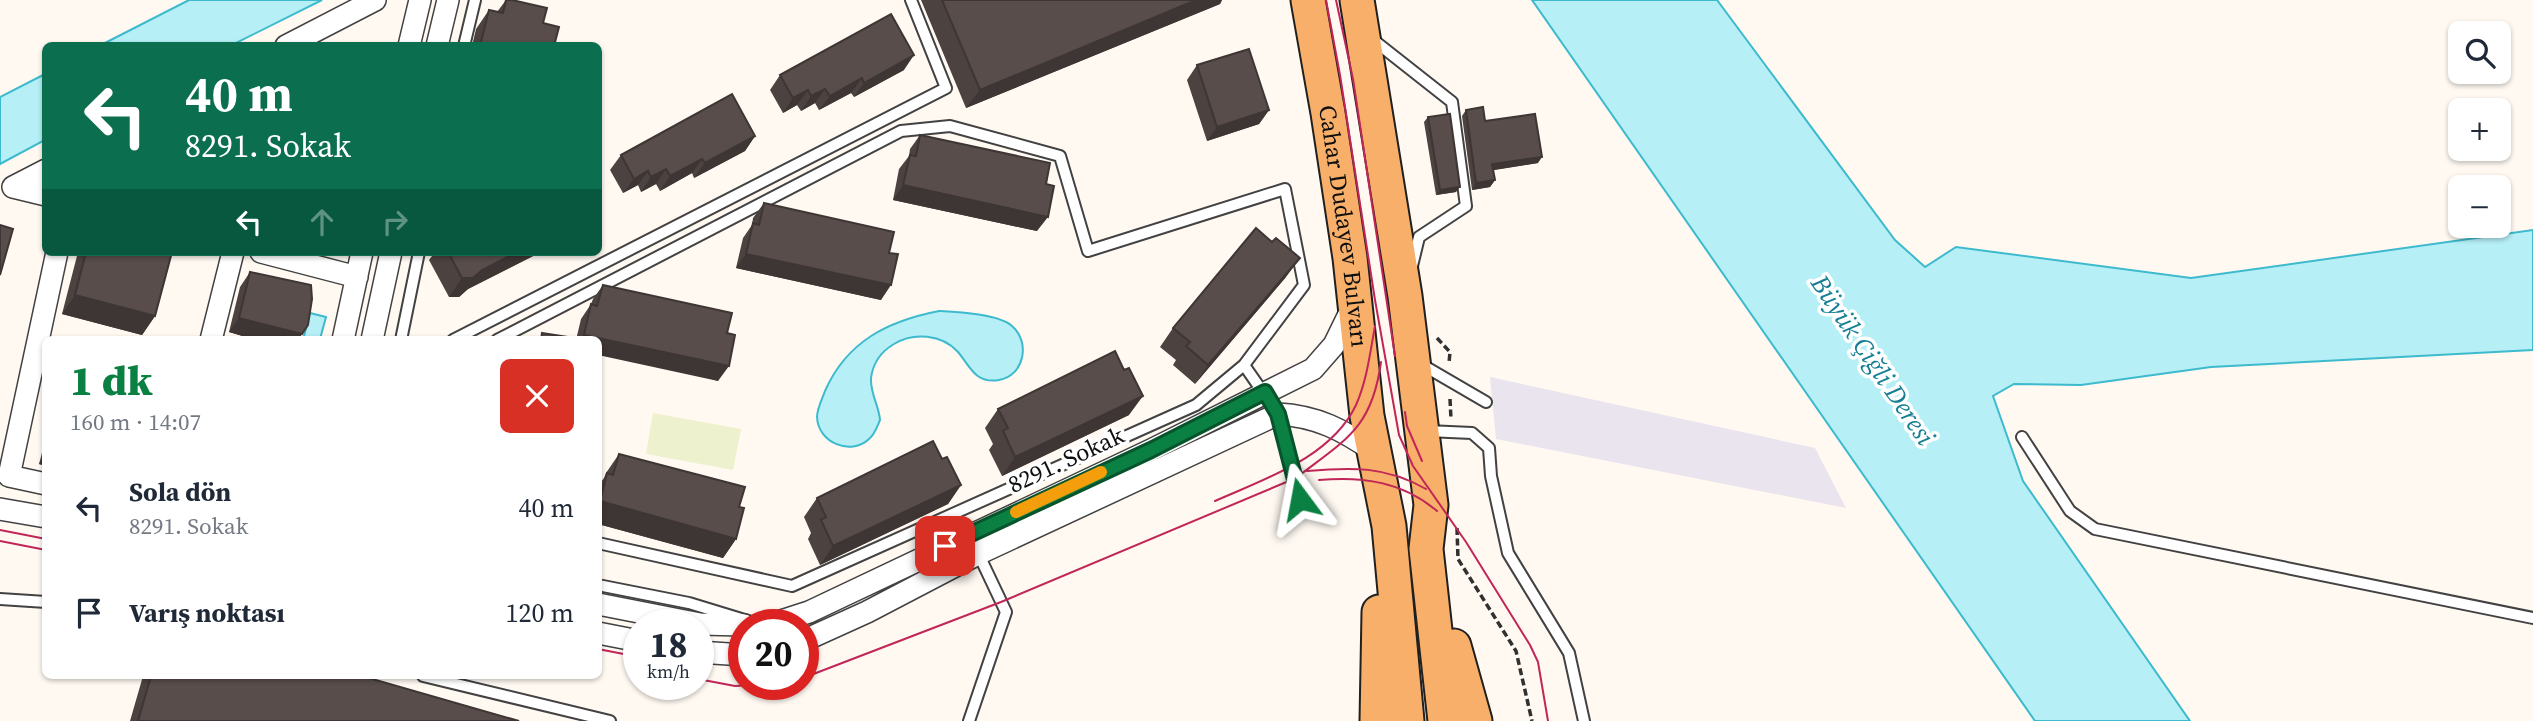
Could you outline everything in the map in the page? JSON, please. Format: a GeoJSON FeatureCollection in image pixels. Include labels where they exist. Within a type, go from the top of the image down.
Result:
{"type":"FeatureCollection","features":[{"type":"Feature","properties":{"kind":"main road","name":"Cahar Dudayev Bulvarı"},"geometry":{"type":"LineString","coordinates":[[1308,0],[1350,258],[1367,416],[1388,526]]}},
{"type":"Feature","properties":{"kind":"main road","name":"Cahar Dudayev Bulvarı"},"geometry":{"type":"LineString","coordinates":[[1360,16],[1405,296],[1431,505],[1426,550]]}},
{"type":"Feature","properties":{"kind":"main road"},"geometry":{"type":"LineString","coordinates":[[1377,721],[1379,596],[1388,526]]}},
{"type":"Feature","properties":{"kind":"main road"},"geometry":{"type":"LineString","coordinates":[[1388,526],[1407,721]]}},
{"type":"Feature","properties":{"kind":"main road"},"geometry":{"type":"LineString","coordinates":[[1426,550],[1445,721]]}},
{"type":"Feature","properties":{"kind":"main road"},"geometry":{"type":"LineString","coordinates":[[1426,550],[1475,721]]}},
{"type":"Feature","properties":{"kind":"street"},"geometry":{"type":"LineString","coordinates":[[294,42],[375,0]]}},
{"type":"Feature","properties":{"kind":"street"},"geometry":{"type":"LineString","coordinates":[[410,42],[420,0]]}},
{"type":"Feature","properties":{"kind":"street"},"geometry":{"type":"LineString","coordinates":[[438,42],[447,0]]}},
{"type":"Feature","properties":{"kind":"street"},"geometry":{"type":"LineString","coordinates":[[42,172],[13,187],[42,194]]}},
{"type":"Feature","properties":{"kind":"street"},"geometry":{"type":"LineString","coordinates":[[42,483],[9,477],[56,256]]}},
{"type":"Feature","properties":{"kind":"street"},"geometry":{"type":"LineString","coordinates":[[212,336],[232,256]]}},
{"type":"Feature","properties":{"kind":"street"},"geometry":{"type":"LineString","coordinates":[[276,256],[357,277]]}},
{"type":"Feature","properties":{"kind":"street"},"geometry":{"type":"LineString","coordinates":[[344,336],[361,256]]}},
{"type":"Feature","properties":{"kind":"street"},"geometry":{"type":"LineString","coordinates":[[373,336],[390,256]]}},
{"type":"Feature","properties":{"kind":"street","name":"8291. Sokak"},"geometry":{"type":"LineString","coordinates":[[819,634],[867,612],[973,544],[1151,450],[1314,369],[1334,345],[1354,304]]}},
{"type":"Feature","properties":{"kind":"street"},"geometry":{"type":"LineString","coordinates":[[1278,414],[1298,415],[1340,428],[1375,452]]}},
{"type":"Feature","properties":{"kind":"street","name":"8291. Sokak"},"geometry":{"type":"LineString","coordinates":[[816,609],[1278,414]]}},
{"type":"Feature","properties":{"kind":"street"},"geometry":{"type":"LineString","coordinates":[[0,509],[42,516]]}},
{"type":"Feature","properties":{"kind":"street"},"geometry":{"type":"LineString","coordinates":[[602,605],[700,624],[728,625]]}},
{"type":"Feature","properties":{"kind":"street"},"geometry":{"type":"LineString","coordinates":[[602,634],[623,638]]}},
{"type":"Feature","properties":{"kind":"lane"},"geometry":{"type":"LineString","coordinates":[[465,42],[475,0]]}},
{"type":"Feature","properties":{"kind":"lane"},"geometry":{"type":"LineString","coordinates":[[461,336],[946,88],[911,0]]}},
{"type":"Feature","properties":{"kind":"lane"},"geometry":{"type":"LineString","coordinates":[[1360,16],[1452,102],[1466,206],[1419,237],[1405,296]]}},
{"type":"Feature","properties":{"kind":"lane"},"geometry":{"type":"LineString","coordinates":[[505,336],[901,131],[950,126],[1060,156],[1088,251],[1285,189],[1304,285],[1244,365],[1196,405],[792,586],[602,543]]}},
{"type":"Feature","properties":{"kind":"lane"},"geometry":{"type":"LineString","coordinates":[[402,336],[418,256]]}},
{"type":"Feature","properties":{"kind":"lane"},"geometry":{"type":"LineString","coordinates":[[1412,359],[1486,402]]}},
{"type":"Feature","properties":{"kind":"lane"},"geometry":{"type":"LineString","coordinates":[[1244,365],[1278,414],[1300,499]]}},
{"type":"Feature","properties":{"kind":"lane"},"geometry":{"type":"LineString","coordinates":[[1420,431],[1472,433],[1489,448],[1491,476],[1508,553],[1569,653],[1584,721]]}},
{"type":"Feature","properties":{"kind":"lane"},"geometry":{"type":"LineString","coordinates":[[2022,437],[2070,511],[2095,529],[2533,618]]}},
{"type":"Feature","properties":{"kind":"lane"},"geometry":{"type":"LineString","coordinates":[[969,721],[1006,612],[973,544]]}},
{"type":"Feature","properties":{"kind":"lane"},"geometry":{"type":"LineString","coordinates":[[602,586],[689,603],[728,615]]}},
{"type":"Feature","properties":{"kind":"lane"},"geometry":{"type":"LineString","coordinates":[[0,599],[42,603]]}},
{"type":"Feature","properties":{"kind":"lane"},"geometry":{"type":"LineString","coordinates":[[435,679],[610,721]]}},
{"type":"Feature","properties":{"kind":"path"},"geometry":{"type":"LineString","coordinates":[[1458,559],[1516,651],[1532,721]]}},
{"type":"Feature","properties":{"kind":"shaded area"},"geometry":{"type":"Polygon","coordinates":[[[1490,377],[1815,448],[1846,508],[1496,439],[1490,377]]]}},
{"type":"Feature","properties":{"kind":"green space"},"geometry":{"type":"Polygon","coordinates":[[[653,413],[741,429],[733,470],[646,454],[653,413]]]}},
{"type":"Feature","properties":{"kind":"water"},"geometry":{"type":"Polygon","coordinates":[[[189,0],[322,0],[238,42],[107,42],[189,0]]]}},
{"type":"Feature","properties":{"kind":"water","name":"Büyük Çiğli Deresi"},"geometry":{"type":"Polygon","coordinates":[[[1532,0],[1717,0],[1895,240],[1925,267],[1956,247],[2191,278],[2476,238],[2511,238],[2511,233],[2533,230],[2533,350],[2211,367],[2081,385],[2014,384],[1993,396],[2023,481],[2190,721],[2035,721],[1532,0]]]}},
{"type":"Feature","properties":{"kind":"water"},"geometry":{"type":"Polygon","coordinates":[[[42,76],[42,142],[0,164],[0,97],[42,76]]]}},
{"type":"Feature","properties":{"kind":"water"},"geometry":{"type":"Polygon","coordinates":[[[939,311],[988,316],[1012,326],[1022,341],[1023,349],[1019,365],[1014,372],[999,380],[984,379],[974,373],[958,352],[944,341],[927,337],[902,340],[882,354],[872,373],[872,389],[880,420],[873,435],[862,444],[853,446],[829,440],[819,426],[818,411],[825,391],[845,359],[857,346],[886,328],[939,311]]]}},
{"type":"Feature","properties":{"kind":"water"},"geometry":{"type":"Polygon","coordinates":[[[310,313],[326,317],[321,336],[304,336],[310,313]]]}},
{"type":"Feature","properties":{"kind":"building"},"geometry":{"type":"Polygon","coordinates":[[[506,0],[547,8],[543,23],[559,27],[555,42],[481,42],[489,10],[503,13],[506,0]]]}},
{"type":"Feature","properties":{"kind":"building"},"geometry":{"type":"Polygon","coordinates":[[[942,0],[1196,0],[980,90],[942,0]]]}},
{"type":"Feature","properties":{"kind":"building"},"geometry":{"type":"Polygon","coordinates":[[[891,14],[914,55],[864,83],[862,78],[830,96],[825,89],[811,96],[808,90],[793,98],[780,75],[891,14]]]}},
{"type":"Feature","properties":{"kind":"building"},"geometry":{"type":"Polygon","coordinates":[[[1249,49],[1269,110],[1217,127],[1197,65],[1249,49]]]}},
{"type":"Feature","properties":{"kind":"building"},"geometry":{"type":"Polygon","coordinates":[[[732,94],[755,136],[705,163],[702,159],[670,176],[666,169],[651,177],[648,171],[634,179],[621,155],[732,94]]]}},
{"type":"Feature","properties":{"kind":"building"},"geometry":{"type":"Polygon","coordinates":[[[1483,107],[1485,121],[1535,114],[1542,157],[1492,164],[1495,180],[1476,183],[1466,110],[1483,107]]]}},
{"type":"Feature","properties":{"kind":"building"},"geometry":{"type":"Polygon","coordinates":[[[1450,114],[1460,187],[1440,190],[1428,117],[1450,114]]]}},
{"type":"Feature","properties":{"kind":"building"},"geometry":{"type":"Polygon","coordinates":[[[920,135],[1050,163],[1046,184],[1054,186],[1048,217],[903,185],[910,155],[916,156],[920,135]]]}},
{"type":"Feature","properties":{"kind":"building"},"geometry":{"type":"Polygon","coordinates":[[[764,203],[894,232],[889,253],[898,254],[891,285],[746,254],[753,223],[759,225],[764,203]]]}},
{"type":"Feature","properties":{"kind":"building"},"geometry":{"type":"Polygon","coordinates":[[[0,225],[13,229],[0,275],[0,225]]]}},
{"type":"Feature","properties":{"kind":"building"},"geometry":{"type":"Polygon","coordinates":[[[1256,228],[1272,242],[1276,238],[1300,258],[1208,365],[1186,346],[1190,342],[1173,328],[1256,228]]]}},
{"type":"Feature","properties":{"kind":"building"},"geometry":{"type":"Polygon","coordinates":[[[85,256],[171,256],[155,316],[75,295],[85,256]]]}},
{"type":"Feature","properties":{"kind":"building"},"geometry":{"type":"Polygon","coordinates":[[[450,256],[509,256],[482,270],[473,278],[462,278],[450,256]]]}},
{"type":"Feature","properties":{"kind":"building"},"geometry":{"type":"Polygon","coordinates":[[[250,272],[311,285],[308,325],[302,334],[239,318],[250,272]]]}},
{"type":"Feature","properties":{"kind":"building"},"geometry":{"type":"Polygon","coordinates":[[[603,285],[732,313],[727,333],[735,335],[729,366],[602,339],[602,336],[584,335],[591,304],[597,306],[603,285]]]}},
{"type":"Feature","properties":{"kind":"building"},"geometry":{"type":"Polygon","coordinates":[[[1115,351],[1124,370],[1129,368],[1143,396],[1015,457],[1003,431],[1008,428],[998,409],[1115,351]]]}},
{"type":"Feature","properties":{"kind":"building"},"geometry":{"type":"Polygon","coordinates":[[[933,441],[942,459],[947,457],[961,485],[833,546],[821,520],[826,517],[817,498],[933,441]]]}},
{"type":"Feature","properties":{"kind":"building"},"geometry":{"type":"Polygon","coordinates":[[[619,454],[745,487],[739,507],[744,508],[736,539],[602,502],[607,473],[613,475],[619,454]]]}},
{"type":"Feature","properties":{"kind":"building"},"geometry":{"type":"Polygon","coordinates":[[[150,679],[372,679],[519,721],[138,721],[150,679]]]}},
{"type":"Feature","properties":{"kind":"tram line"},"geometry":{"type":"LineString","coordinates":[[1326,0],[1399,435],[1413,466],[1466,542],[1530,645],[1538,662],[1548,721]]}},
{"type":"Feature","properties":{"kind":"tram line"},"geometry":{"type":"LineString","coordinates":[[1336,0],[1353,79],[1395,356]]}},
{"type":"Feature","properties":{"kind":"tram line"},"geometry":{"type":"LineString","coordinates":[[1215,501],[1294,465],[1313,453],[1345,423],[1360,396],[1375,326]]}},
{"type":"Feature","properties":{"kind":"tram line"},"geometry":{"type":"LineString","coordinates":[[819,672],[1001,602],[1296,478],[1342,442],[1363,418],[1377,385],[1381,362]]}},
{"type":"Feature","properties":{"kind":"tram line"},"geometry":{"type":"LineString","coordinates":[[1405,412],[1407,426],[1422,461]]}},
{"type":"Feature","properties":{"kind":"tram line"},"geometry":{"type":"LineString","coordinates":[[1307,471],[1339,469],[1382,472],[1426,489]]}},
{"type":"Feature","properties":{"kind":"tram line"},"geometry":{"type":"LineString","coordinates":[[1319,480],[1351,479],[1382,483],[1410,493],[1437,511]]}},
{"type":"Feature","properties":{"kind":"tram line"},"geometry":{"type":"LineString","coordinates":[[0,530],[42,538]]}},
{"type":"Feature","properties":{"kind":"tram line"},"geometry":{"type":"LineString","coordinates":[[0,541],[42,549]]}},
{"type":"Feature","properties":{"kind":"tram line"},"geometry":{"type":"LineString","coordinates":[[602,650],[623,654]]}},
{"type":"Feature","properties":{"kind":"tram line"},"geometry":{"type":"LineString","coordinates":[[714,682],[728,685]]}},
{"type":"Feature","properties":{"kind":"slow traffic"},"geometry":{"type":"LineString","coordinates":[[1016,512],[1101,472]]}},
{"type":"Feature","properties":{"kind":"route"},"geometry":{"type":"LineString","coordinates":[[945,546],[1151,450],[1265,392],[1278,414],[1300,499]]}}]}
